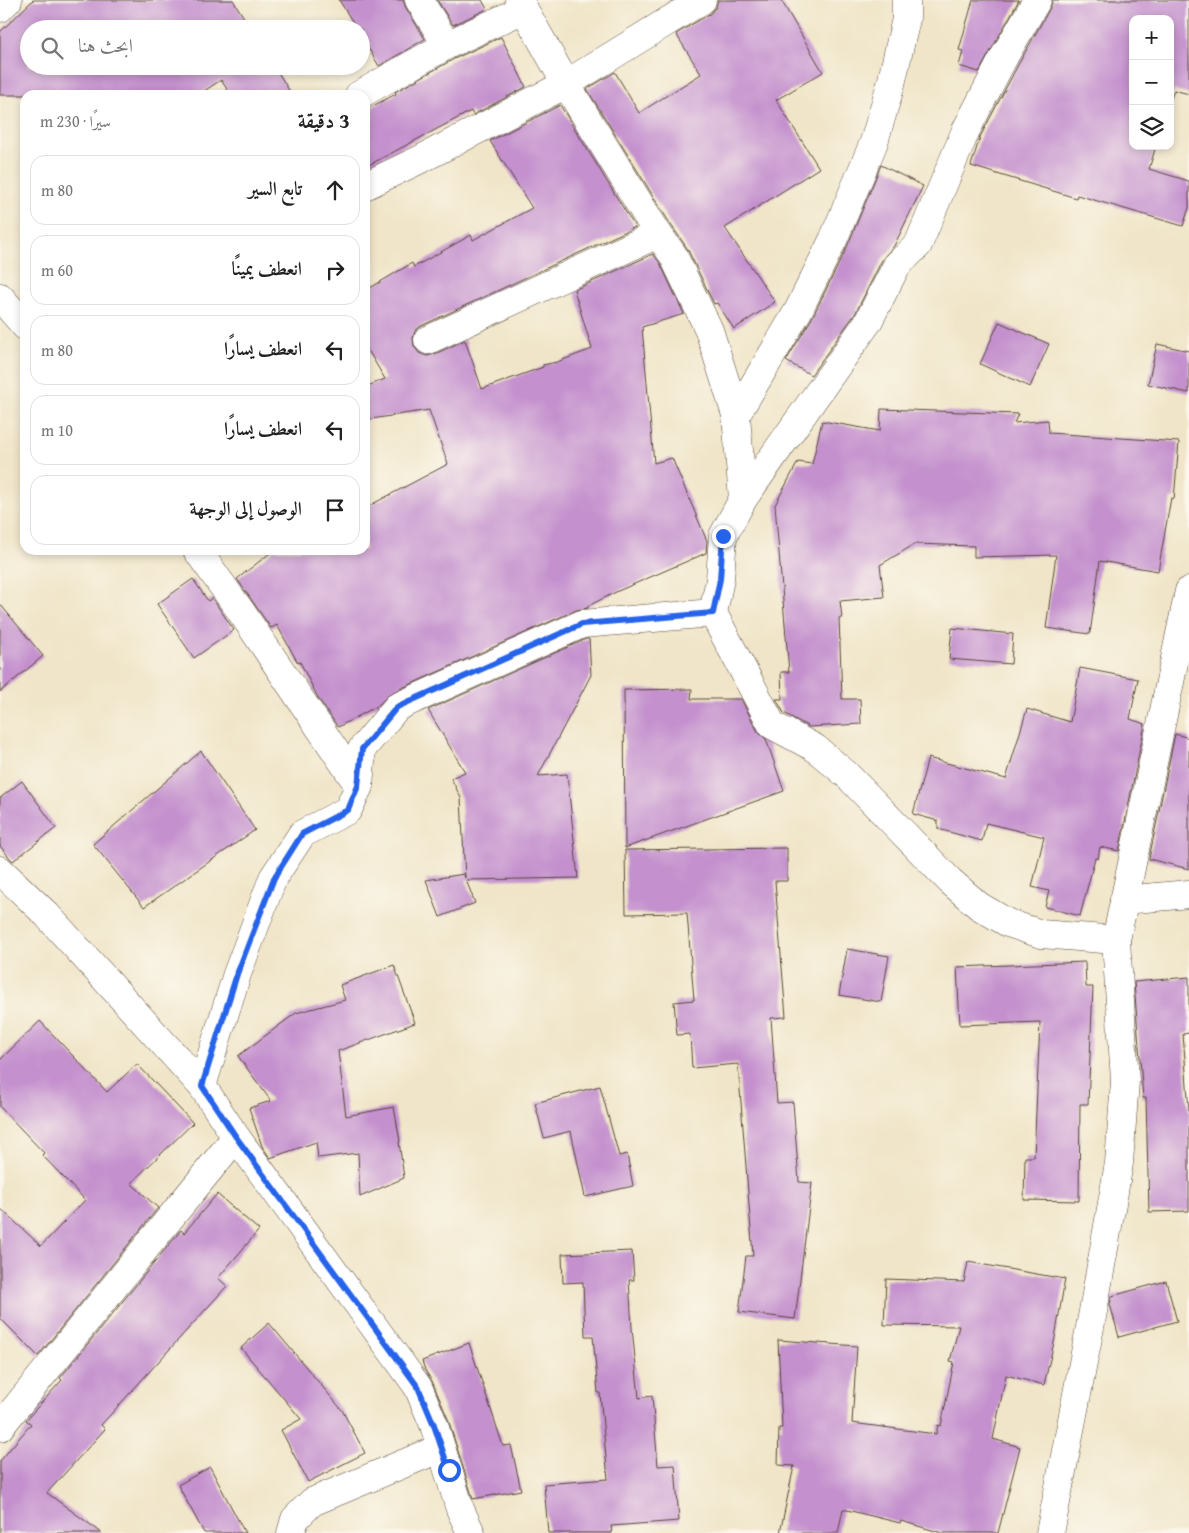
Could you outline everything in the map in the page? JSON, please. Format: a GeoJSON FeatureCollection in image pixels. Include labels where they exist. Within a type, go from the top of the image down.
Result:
{"type":"FeatureCollection","features":[{"type":"Feature","properties":{"kind":"street"},"geometry":{"type":"LineString","coordinates":[[0,8],[8,0]]}},
{"type":"Feature","properties":{"kind":"street"},"geometry":{"type":"LineString","coordinates":[[418,0],[447,45]]}},
{"type":"Feature","properties":{"kind":"street"},"geometry":{"type":"LineString","coordinates":[[370,184],[566,84],[702,0]]}},
{"type":"Feature","properties":{"kind":"street"},"geometry":{"type":"LineString","coordinates":[[736,415],[798,311],[832,240],[874,142],[891,84],[906,20],[906,0]]}},
{"type":"Feature","properties":{"kind":"street"},"geometry":{"type":"LineString","coordinates":[[1037,0],[1005,55],[966,130],[918,245],[897,265],[868,322],[743,499],[723,536],[720,579],[713,613],[772,725],[815,748],[846,774],[950,881],[979,906],[1008,923],[1041,934],[1116,940]]}},
{"type":"Feature","properties":{"kind":"street"},"geometry":{"type":"LineString","coordinates":[[367,90],[522,4],[566,84],[658,234],[673,255],[709,330],[736,415],[743,499]]}},
{"type":"Feature","properties":{"kind":"street"},"geometry":{"type":"LineString","coordinates":[[428,340],[658,234]]}},
{"type":"Feature","properties":{"kind":"street"},"geometry":{"type":"LineString","coordinates":[[201,555],[242,613],[358,786]]}},
{"type":"Feature","properties":{"kind":"street"},"geometry":{"type":"LineString","coordinates":[[1050,1533],[1092,1317],[1119,1163],[1125,1081],[1116,940],[1189,591]]}},
{"type":"Feature","properties":{"kind":"street"},"geometry":{"type":"LineString","coordinates":[[202,1086],[237,974],[274,878],[302,834],[348,810],[358,786],[362,749],[397,707],[582,624],[713,613]]}},
{"type":"Feature","properties":{"kind":"street"},"geometry":{"type":"LineString","coordinates":[[0,870],[47,915],[202,1086],[236,1137],[418,1387],[442,1448],[460,1510],[471,1533]]}},
{"type":"Feature","properties":{"kind":"street"},"geometry":{"type":"LineString","coordinates":[[1124,900],[1189,894]]}},
{"type":"Feature","properties":{"kind":"street"},"geometry":{"type":"LineString","coordinates":[[0,1427],[236,1137]]}},
{"type":"Feature","properties":{"kind":"street"},"geometry":{"type":"LineString","coordinates":[[291,1533],[295,1519],[312,1502],[442,1448]]}},
{"type":"Feature","properties":{"kind":"building"},"geometry":{"type":"Polygon","coordinates":[[[33,0],[233,0],[245,20],[20,20],[20,75],[280,75],[289,90],[228,90],[221,80],[206,90],[20,90],[20,95],[0,95],[0,32],[33,0]]]}},
{"type":"Feature","properties":{"kind":"building"},"geometry":{"type":"Polygon","coordinates":[[[339,0],[403,0],[425,39],[379,66],[370,51],[370,20],[351,20],[339,0]]]}},
{"type":"Feature","properties":{"kind":"building"},"geometry":{"type":"Polygon","coordinates":[[[437,0],[482,0],[487,9],[453,25],[437,0]]]}},
{"type":"Feature","properties":{"kind":"building"},"geometry":{"type":"Polygon","coordinates":[[[718,0],[781,0],[823,72],[776,100],[819,168],[725,228],[775,302],[734,329],[717,303],[714,304],[687,248],[587,89],[615,72],[639,113],[701,74],[676,34],[711,13],[716,7],[718,0]]]}},
{"type":"Feature","properties":{"kind":"building"},"geometry":{"type":"Polygon","coordinates":[[[973,0],[1019,0],[979,72],[959,66],[963,51],[959,50],[973,0]]]}},
{"type":"Feature","properties":{"kind":"building"},"geometry":{"type":"Polygon","coordinates":[[[1053,0],[1189,0],[1189,94],[1174,90],[1174,15],[1129,15],[1129,150],[1155,150],[1149,169],[1189,181],[1189,208],[1183,226],[1077,195],[1076,198],[971,166],[980,137],[1053,0]]]}},
{"type":"Feature","properties":{"kind":"building"},"geometry":{"type":"Polygon","coordinates":[[[501,37],[526,87],[473,115],[471,111],[370,164],[370,107],[454,59],[501,37]]]}},
{"type":"Feature","properties":{"kind":"building"},"geometry":{"type":"Polygon","coordinates":[[[560,105],[635,227],[421,326],[415,331],[413,338],[414,346],[419,353],[427,356],[465,340],[482,389],[543,367],[543,365],[592,349],[574,290],[653,254],[660,263],[684,314],[642,327],[654,463],[672,458],[707,541],[706,553],[618,591],[588,606],[588,608],[576,610],[391,693],[377,706],[338,727],[318,698],[300,662],[298,663],[277,625],[271,628],[237,579],[268,555],[370,555],[370,505],[448,464],[429,410],[370,419],[370,385],[385,379],[370,354],[370,288],[412,263],[414,267],[471,235],[473,240],[532,208],[490,141],[560,105]]]}},
{"type":"Feature","properties":{"kind":"building"},"geometry":{"type":"Polygon","coordinates":[[[881,165],[923,186],[894,246],[883,258],[855,314],[811,375],[786,361],[812,318],[847,247],[881,165]]]}},
{"type":"Feature","properties":{"kind":"building"},"geometry":{"type":"Polygon","coordinates":[[[999,322],[1049,344],[1030,387],[980,364],[999,322]]]}},
{"type":"Feature","properties":{"kind":"building"},"geometry":{"type":"Polygon","coordinates":[[[1157,344],[1189,351],[1189,393],[1148,384],[1157,344]]]}},
{"type":"Feature","properties":{"kind":"building"},"geometry":{"type":"Polygon","coordinates":[[[881,409],[1018,414],[1014,423],[1048,420],[1049,433],[1179,442],[1174,499],[1171,498],[1158,571],[1100,561],[1090,634],[1046,628],[1056,555],[974,557],[974,546],[915,544],[880,565],[884,597],[840,601],[842,618],[839,618],[842,699],[860,699],[861,724],[809,727],[784,713],[776,699],[782,699],[781,672],[789,672],[775,505],[798,462],[812,464],[822,421],[880,431],[881,409]]]}},
{"type":"Feature","properties":{"kind":"building"},"geometry":{"type":"Polygon","coordinates":[[[193,579],[208,601],[212,598],[234,630],[194,658],[157,604],[193,579]]]}},
{"type":"Feature","properties":{"kind":"building"},"geometry":{"type":"Polygon","coordinates":[[[0,604],[43,656],[0,692],[0,604]]]}},
{"type":"Feature","properties":{"kind":"building"},"geometry":{"type":"Polygon","coordinates":[[[952,628],[1013,634],[1011,664],[949,659],[952,628]]]}},
{"type":"Feature","properties":{"kind":"building"},"geometry":{"type":"Polygon","coordinates":[[[589,639],[591,675],[538,776],[567,774],[578,878],[466,880],[475,903],[440,917],[426,880],[464,874],[465,878],[461,798],[451,778],[465,772],[428,710],[589,639]]]}},
{"type":"Feature","properties":{"kind":"building"},"geometry":{"type":"Polygon","coordinates":[[[1080,668],[1138,679],[1130,719],[1145,724],[1119,851],[1100,847],[1098,859],[1095,858],[1080,916],[1045,907],[1049,891],[1032,887],[1044,837],[986,823],[982,841],[938,829],[938,821],[913,814],[928,758],[1006,779],[1027,709],[1070,722],[1080,668]]]}},
{"type":"Feature","properties":{"kind":"building"},"geometry":{"type":"Polygon","coordinates":[[[692,689],[691,699],[741,699],[758,732],[766,739],[784,791],[625,848],[624,690],[692,689]]]}},
{"type":"Feature","properties":{"kind":"building"},"geometry":{"type":"Polygon","coordinates":[[[1175,734],[1189,738],[1189,869],[1149,859],[1175,734]]]}},
{"type":"Feature","properties":{"kind":"building"},"geometry":{"type":"Polygon","coordinates":[[[201,751],[255,830],[144,907],[93,844],[201,751]]]}},
{"type":"Feature","properties":{"kind":"building"},"geometry":{"type":"Polygon","coordinates":[[[22,781],[56,828],[13,861],[0,846],[0,798],[22,781]]]}},
{"type":"Feature","properties":{"kind":"building"},"geometry":{"type":"Polygon","coordinates":[[[787,848],[787,881],[775,881],[786,1017],[771,1018],[777,1103],[793,1102],[799,1182],[812,1183],[795,1319],[739,1312],[746,1256],[753,1256],[738,1064],[692,1068],[690,1034],[677,1035],[674,1002],[694,1000],[687,913],[626,914],[625,850],[787,848]]]}},
{"type":"Feature","properties":{"kind":"building"},"geometry":{"type":"Polygon","coordinates":[[[847,949],[889,956],[881,1002],[839,995],[847,949]]]}},
{"type":"Feature","properties":{"kind":"building"},"geometry":{"type":"Polygon","coordinates":[[[1085,962],[1086,987],[1093,987],[1088,1104],[1080,1104],[1079,1201],[1024,1200],[1025,1157],[1034,1157],[1040,1022],[960,1025],[957,967],[1085,962]]]}},
{"type":"Feature","properties":{"kind":"building"},"geometry":{"type":"Polygon","coordinates":[[[394,965],[415,1023],[338,1051],[346,1116],[394,1107],[400,1142],[404,1178],[360,1197],[358,1153],[318,1158],[316,1142],[270,1158],[262,1146],[249,1108],[271,1101],[238,1056],[296,1013],[345,1000],[340,985],[394,965]]]}},
{"type":"Feature","properties":{"kind":"building"},"geometry":{"type":"Polygon","coordinates":[[[1189,977],[1189,1033],[1183,1034],[1189,1111],[1189,1211],[1149,1212],[1146,1098],[1143,1098],[1134,982],[1189,977]]]}},
{"type":"Feature","properties":{"kind":"building"},"geometry":{"type":"Polygon","coordinates":[[[40,1021],[107,1092],[137,1064],[193,1123],[131,1183],[158,1208],[38,1356],[0,1318],[0,1208],[41,1246],[85,1200],[0,1107],[0,1060],[40,1021]]]}},
{"type":"Feature","properties":{"kind":"building"},"geometry":{"type":"Polygon","coordinates":[[[600,1086],[619,1156],[627,1154],[633,1186],[585,1197],[571,1131],[544,1138],[535,1103],[600,1086]]]}},
{"type":"Feature","properties":{"kind":"building"},"geometry":{"type":"Polygon","coordinates":[[[217,1194],[259,1230],[218,1278],[227,1286],[101,1425],[105,1429],[47,1493],[102,1533],[0,1533],[0,1461],[31,1424],[26,1420],[62,1380],[60,1378],[181,1230],[184,1233],[217,1194]]]}},
{"type":"Feature","properties":{"kind":"building"},"geometry":{"type":"Polygon","coordinates":[[[632,1251],[634,1280],[629,1280],[639,1398],[652,1396],[658,1466],[675,1465],[679,1521],[611,1526],[612,1533],[548,1533],[544,1484],[608,1479],[593,1336],[585,1336],[583,1282],[563,1283],[562,1254],[632,1251]]]}},
{"type":"Feature","properties":{"kind":"building"},"geometry":{"type":"Polygon","coordinates":[[[968,1262],[1065,1279],[1055,1338],[1044,1385],[1006,1375],[993,1439],[1020,1447],[998,1533],[942,1533],[901,1521],[900,1523],[843,1509],[838,1533],[780,1533],[794,1466],[778,1465],[779,1428],[782,1428],[778,1340],[857,1346],[852,1423],[936,1434],[938,1425],[941,1426],[954,1362],[950,1361],[959,1326],[884,1325],[886,1279],[964,1282],[968,1262]]]}},
{"type":"Feature","properties":{"kind":"building"},"geometry":{"type":"Polygon","coordinates":[[[1166,1281],[1177,1321],[1119,1337],[1110,1304],[1112,1296],[1166,1281]]]}},
{"type":"Feature","properties":{"kind":"building"},"geometry":{"type":"Polygon","coordinates":[[[269,1323],[342,1410],[365,1453],[308,1482],[281,1430],[301,1419],[241,1348],[269,1323]]]}},
{"type":"Feature","properties":{"kind":"building"},"geometry":{"type":"Polygon","coordinates":[[[469,1343],[503,1446],[511,1445],[521,1490],[473,1499],[448,1419],[422,1361],[469,1343]]]}},
{"type":"Feature","properties":{"kind":"building"},"geometry":{"type":"Polygon","coordinates":[[[210,1467],[245,1533],[204,1533],[178,1485],[210,1467]]]}},
{"type":"Feature","properties":{"kind":"route"},"geometry":{"type":"LineString","coordinates":[[449,1470],[434,1425],[418,1387],[236,1137],[202,1086],[237,974],[274,878],[302,834],[348,810],[358,786],[362,749],[397,707],[582,624],[713,613],[720,579],[723,536]]}}]}
